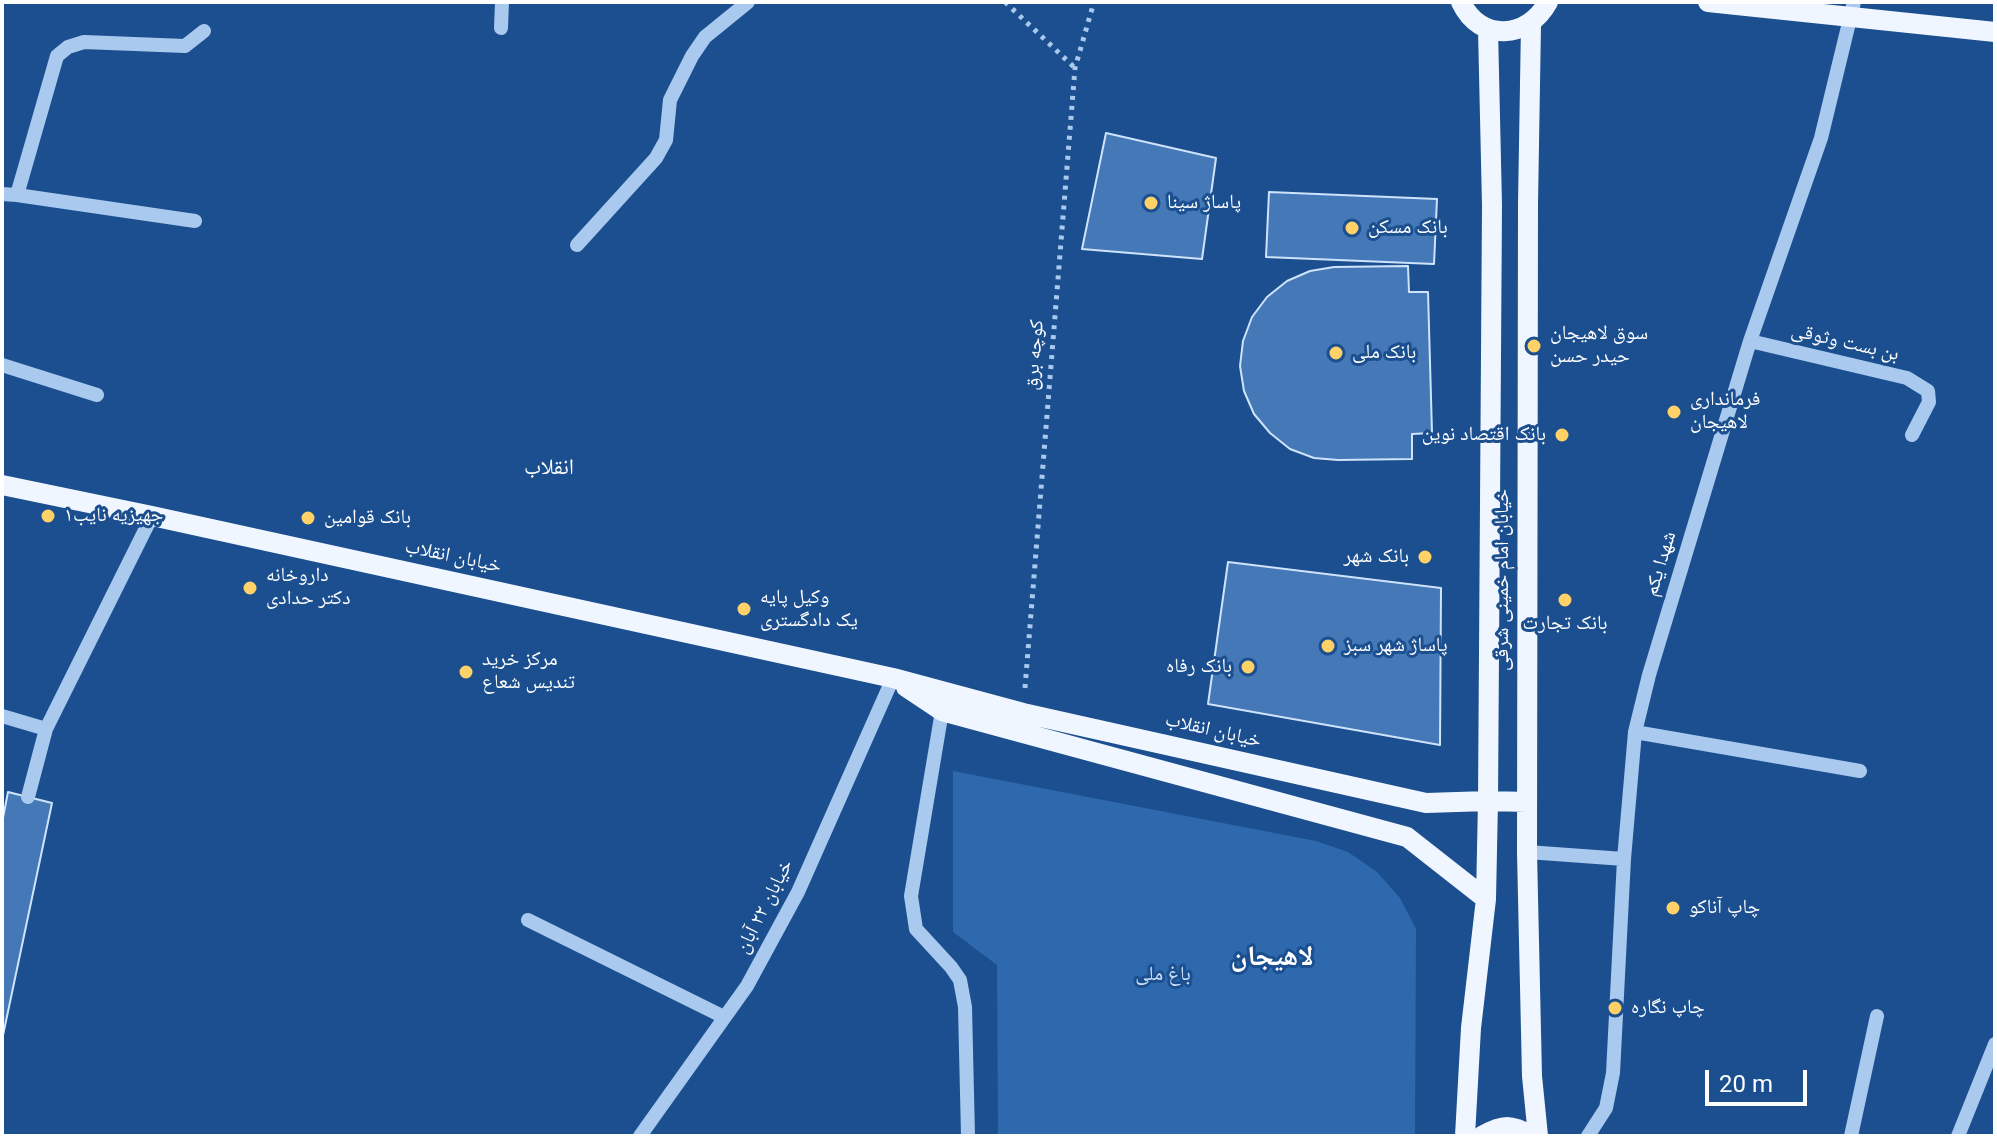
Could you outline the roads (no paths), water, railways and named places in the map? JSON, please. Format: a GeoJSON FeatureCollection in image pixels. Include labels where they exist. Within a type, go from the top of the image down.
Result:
{"type":"FeatureCollection","features":[{"type":"Feature","properties":{"kind":"main road"},"geometry":{"type":"LineString","coordinates":[[1461,2],[1475,21],[1488,29],[1503,31],[1518,30],[1531,24],[1542,14],[1548,2]]}},
{"type":"Feature","properties":{"kind":"main road"},"geometry":{"type":"LineString","coordinates":[[1708,2],[1852,10],[1995,32]]}},
{"type":"Feature","properties":{"kind":"main road","name":"خیابان امام خمینی شرقی"},"geometry":{"type":"LineString","coordinates":[[1531,24],[1527,852],[1532,1076],[1538,1136]]}},
{"type":"Feature","properties":{"kind":"main road","name":"خیابان امام خمینی شرقی"},"geometry":{"type":"LineString","coordinates":[[1465,1136],[1471,1028],[1486,899],[1492,205],[1488,29]]}},
{"type":"Feature","properties":{"kind":"main road","name":"خیابان انقلاب"},"geometry":{"type":"LineString","coordinates":[[2,485],[893,678],[1023,713],[1426,803],[1527,802]]}},
{"type":"Feature","properties":{"kind":"main road","name":"خیابان انقلاب"},"geometry":{"type":"LineString","coordinates":[[893,678],[942,711],[1407,837],[1486,899]]}},
{"type":"Feature","properties":{"kind":"main road"},"geometry":{"type":"LineString","coordinates":[[1482,1136],[1494,1129],[1516,1126],[1532,1136]]}},
{"type":"Feature","properties":{"kind":"street"},"geometry":{"type":"LineString","coordinates":[[501,28],[502,2]]}},
{"type":"Feature","properties":{"kind":"street"},"geometry":{"type":"LineString","coordinates":[[577,245],[656,158],[666,140],[670,100],[705,37],[748,2]]}},
{"type":"Feature","properties":{"kind":"street","name":"شهدا یکم"},"geometry":{"type":"LineString","coordinates":[[1588,1136],[1606,1108],[1613,1073],[1624,859],[1635,732],[1649,675],[1750,341],[1821,138],[1852,10]]}},
{"type":"Feature","properties":{"kind":"street"},"geometry":{"type":"LineString","coordinates":[[195,221],[10,195],[57,56],[68,47],[84,42],[185,46],[204,31]]}},
{"type":"Feature","properties":{"kind":"street","name":"بن بست وثوقی"},"geometry":{"type":"LineString","coordinates":[[1750,341],[1907,378],[1928,391],[1929,402],[1912,435]]}},
{"type":"Feature","properties":{"kind":"street"},"geometry":{"type":"LineString","coordinates":[[2,365],[97,395]]}},
{"type":"Feature","properties":{"kind":"street"},"geometry":{"type":"LineString","coordinates":[[28,797],[46,729],[152,516]]}},
{"type":"Feature","properties":{"kind":"street","name":"خیابان ۲۲ آبان"},"geometry":{"type":"LineString","coordinates":[[640,1136],[747,986],[798,892],[893,678]]}},
{"type":"Feature","properties":{"kind":"street"},"geometry":{"type":"LineString","coordinates":[[942,711],[911,896],[916,929],[960,980],[965,1007],[968,1136]]}},
{"type":"Feature","properties":{"kind":"street"},"geometry":{"type":"LineString","coordinates":[[2,716],[46,729]]}},
{"type":"Feature","properties":{"kind":"street"},"geometry":{"type":"LineString","coordinates":[[1635,732],[1860,771]]}},
{"type":"Feature","properties":{"kind":"street"},"geometry":{"type":"LineString","coordinates":[[1527,852],[1624,859]]}},
{"type":"Feature","properties":{"kind":"street"},"geometry":{"type":"LineString","coordinates":[[528,920],[724,1017]]}},
{"type":"Feature","properties":{"kind":"street"},"geometry":{"type":"LineString","coordinates":[[1851,1136],[1877,1016]]}},
{"type":"Feature","properties":{"kind":"street"},"geometry":{"type":"LineString","coordinates":[[1958,1136],[1995,1044]]}},
{"type":"Feature","properties":{"kind":"place","name":"پاساژ سینا"},"geometry":{"type":"Point","coordinates":[1151,203]}},
{"type":"Feature","properties":{"kind":"place","name":"بانک مسکن"},"geometry":{"type":"Point","coordinates":[1352,228]}},
{"type":"Feature","properties":{"kind":"place","name":"سوق لاهيجان حيدر حسن"},"geometry":{"type":"Point","coordinates":[1534,346]}},
{"type":"Feature","properties":{"kind":"place","name":"بانک ملی"},"geometry":{"type":"Point","coordinates":[1336,353]}},
{"type":"Feature","properties":{"kind":"place","name":"فرمانداری لاهیجان"},"geometry":{"type":"Point","coordinates":[1674,412]}},
{"type":"Feature","properties":{"kind":"place","name":"بانک اقتصاد نوین"},"geometry":{"type":"Point","coordinates":[1562,435]}},
{"type":"Feature","properties":{"kind":"place","name":"جهیزیه نایب۱"},"geometry":{"type":"Point","coordinates":[48,516]}},
{"type":"Feature","properties":{"kind":"place","name":"بانک قوامین"},"geometry":{"type":"Point","coordinates":[308,518]}},
{"type":"Feature","properties":{"kind":"place","name":"بانک شهر"},"geometry":{"type":"Point","coordinates":[1425,557]}},
{"type":"Feature","properties":{"kind":"place","name":"داروخانه دکتر حدادی"},"geometry":{"type":"Point","coordinates":[250,588]}},
{"type":"Feature","properties":{"kind":"place","name":"بانک تجارت"},"geometry":{"type":"Point","coordinates":[1565,600]}},
{"type":"Feature","properties":{"kind":"place","name":"وکیل پایه یک دادگستری"},"geometry":{"type":"Point","coordinates":[744,609]}},
{"type":"Feature","properties":{"kind":"place","name":"پاساژ شهر سبز"},"geometry":{"type":"Point","coordinates":[1328,646]}},
{"type":"Feature","properties":{"kind":"place","name":"بانک رفاه"},"geometry":{"type":"Point","coordinates":[1248,667]}},
{"type":"Feature","properties":{"kind":"place","name":"مرکز خرید تندیس شعاع"},"geometry":{"type":"Point","coordinates":[466,672]}},
{"type":"Feature","properties":{"kind":"place","name":"چاپ آناکو"},"geometry":{"type":"Point","coordinates":[1673,908]}},
{"type":"Feature","properties":{"kind":"place","name":"چاپ نگاره"},"geometry":{"type":"Point","coordinates":[1615,1008]}},
{"type":"Feature","properties":{"kind":"district","name":"انقلاب"},"geometry":{"type":"Point","coordinates":[549,468]}},
{"type":"Feature","properties":{"kind":"district","name":"لاهیجان"},"geometry":{"type":"Point","coordinates":[1272,958]}},
{"type":"Feature","properties":{"kind":"park label","name":"باغ ملی"},"geometry":{"type":"Point","coordinates":[1163,975]}}]}
